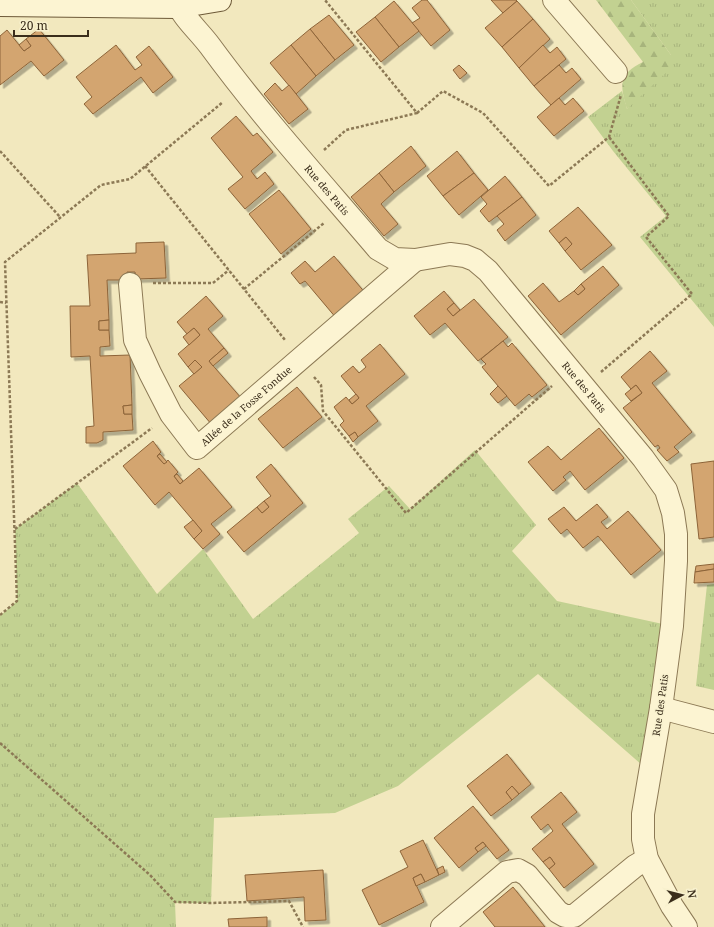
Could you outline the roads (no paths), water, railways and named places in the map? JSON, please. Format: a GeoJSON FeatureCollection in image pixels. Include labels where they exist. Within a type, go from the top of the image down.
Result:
{"type":"FeatureCollection","features":[{"type":"Feature","properties":{"kind":"street"},"geometry":{"type":"LineString","coordinates":[[0,5],[177,4],[220,0]]}},
{"type":"Feature","properties":{"kind":"street"},"geometry":{"type":"LineString","coordinates":[[554,0],[616,72]]}},
{"type":"Feature","properties":{"kind":"street","name":"Rue des Patis"},"geometry":{"type":"LineString","coordinates":[[177,4],[240,87],[378,249],[395,259],[415,260],[450,254],[465,256],[475,260],[488,271],[571,370],[644,458],[666,490],[673,513],[676,534],[675,587],[672,626],[643,814],[643,839],[646,859],[672,906],[686,927]]}},
{"type":"Feature","properties":{"kind":"street","name":"Allée de la Fosse Fondue"},"geometry":{"type":"LineString","coordinates":[[130,284],[136,340],[150,373],[171,414],[197,448],[415,260]]}},
{"type":"Feature","properties":{"kind":"street"},"geometry":{"type":"LineString","coordinates":[[660,708],[714,722]]}},
{"type":"Feature","properties":{"kind":"street"},"geometry":{"type":"LineString","coordinates":[[442,927],[507,872],[518,870],[527,875],[558,912],[565,916],[574,916],[635,866],[646,859]]}}]}
